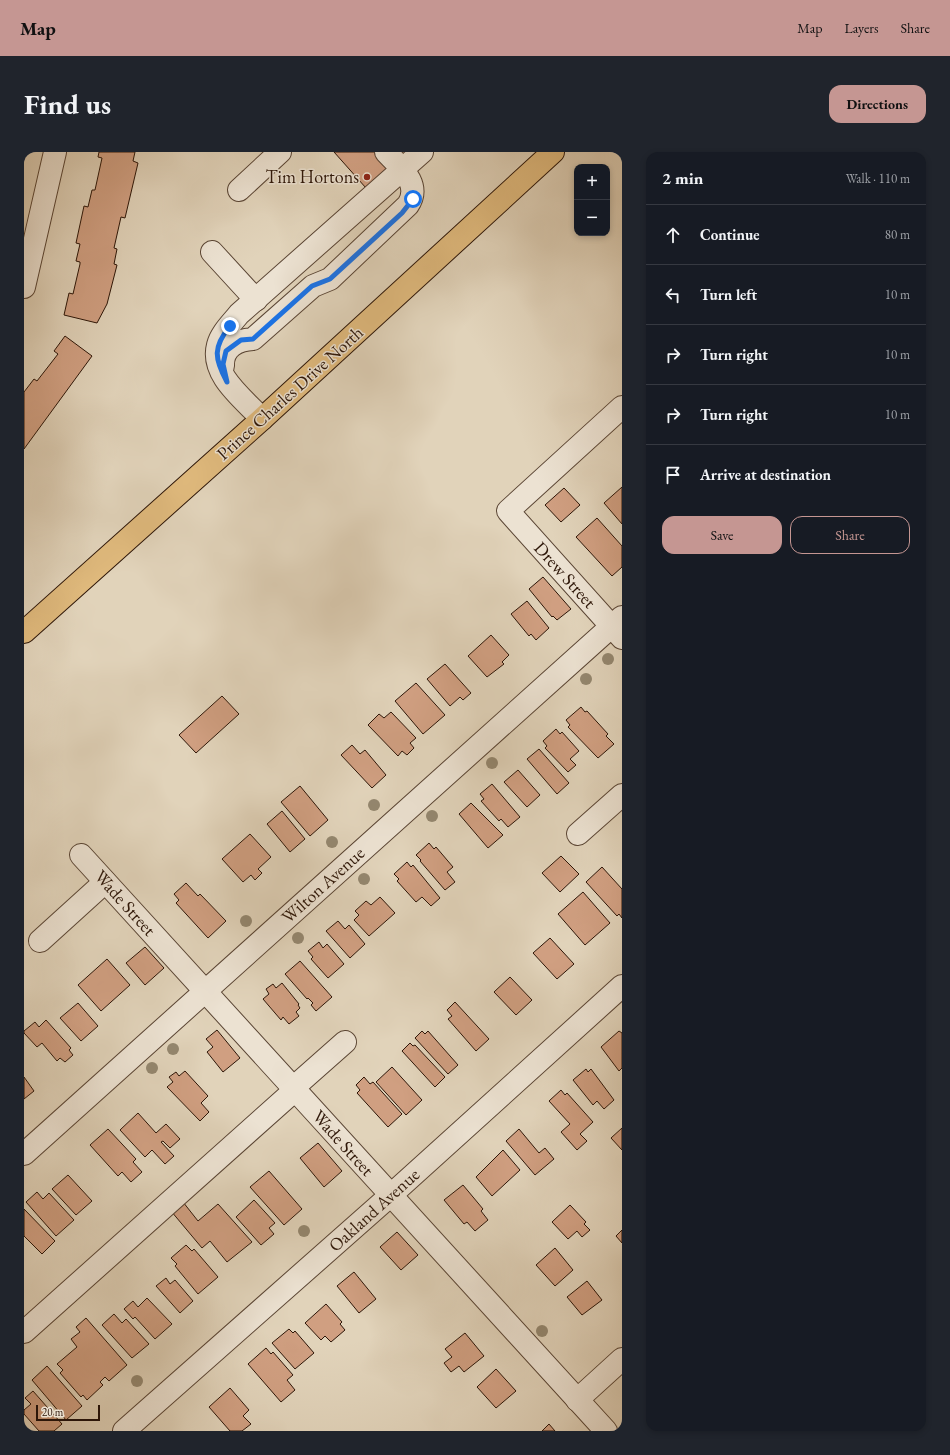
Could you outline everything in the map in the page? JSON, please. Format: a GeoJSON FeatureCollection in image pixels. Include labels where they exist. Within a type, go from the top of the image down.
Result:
{"type":"FeatureCollection","features":[{"type":"Feature","properties":{"kind":"main road","name":"Prince Charles Drive North"},"geometry":{"type":"LineString","coordinates":[[24,632],[262,419],[553,152]]}},
{"type":"Feature","properties":{"kind":"street"},"geometry":{"type":"LineString","coordinates":[[24,287],[55,152]]}},
{"type":"Feature","properties":{"kind":"street"},"geometry":{"type":"LineString","coordinates":[[239,190],[280,152]]}},
{"type":"Feature","properties":{"kind":"street"},"geometry":{"type":"LineString","coordinates":[[227,382],[223,364],[226,351],[241,340],[253,339],[312,286],[330,279],[402,213],[413,199],[413,188],[410,179],[386,152]]}},
{"type":"Feature","properties":{"kind":"street"},"geometry":{"type":"LineString","coordinates":[[262,419],[227,382],[219,368],[216,357],[218,344],[230,326],[256,300],[422,152]]}},
{"type":"Feature","properties":{"kind":"street"},"geometry":{"type":"LineString","coordinates":[[212,252],[256,300]]}},
{"type":"Feature","properties":{"kind":"street","name":"Drew Street"},"geometry":{"type":"LineString","coordinates":[[618,627],[508,511],[622,407]]}},
{"type":"Feature","properties":{"kind":"street","name":"Wilton Avenue"},"geometry":{"type":"LineString","coordinates":[[24,1154],[205,991],[618,627]]}},
{"type":"Feature","properties":{"kind":"street"},"geometry":{"type":"LineString","coordinates":[[578,834],[622,795]]}},
{"type":"Feature","properties":{"kind":"street","name":"Wade Street"},"geometry":{"type":"LineString","coordinates":[[81,855],[606,1431]]}},
{"type":"Feature","properties":{"kind":"street"},"geometry":{"type":"LineString","coordinates":[[40,941],[105,882]]}},
{"type":"Feature","properties":{"kind":"street","name":"Oakland Avenue"},"geometry":{"type":"LineString","coordinates":[[124,1431],[391,1195],[622,986]]}},
{"type":"Feature","properties":{"kind":"street"},"geometry":{"type":"LineString","coordinates":[[24,1332],[345,1042]]}},
{"type":"Feature","properties":{"kind":"street"},"geometry":{"type":"LineString","coordinates":[[577,1400],[622,1359]]}},
{"type":"Feature","properties":{"kind":"building"},"geometry":{"type":"Polygon","coordinates":[[[99,152],[135,152],[133,161],[138,163],[125,218],[121,217],[114,248],[117,249],[114,264],[117,265],[107,304],[97,323],[64,315],[69,293],[73,294],[80,264],[80,262],[76,261],[80,244],[76,243],[84,206],[88,207],[92,190],[95,190],[102,158],[98,157],[99,152]]]}},
{"type":"Feature","properties":{"kind":"building","name":"Tim Hortons"},"geometry":{"type":"Polygon","coordinates":[[[334,152],[377,152],[390,167],[366,188],[334,152]]]}},
{"type":"Feature","properties":{"kind":"building"},"geometry":{"type":"Polygon","coordinates":[[[65,336],[92,356],[24,449],[24,392],[34,379],[37,381],[58,354],[54,351],[65,336]]]}},
{"type":"Feature","properties":{"kind":"building"},"geometry":{"type":"Polygon","coordinates":[[[622,487],[622,524],[604,503],[622,487]]]}},
{"type":"Feature","properties":{"kind":"building"},"geometry":{"type":"Polygon","coordinates":[[[564,488],[580,505],[561,522],[545,505],[564,488]]]}},
{"type":"Feature","properties":{"kind":"building"},"geometry":{"type":"Polygon","coordinates":[[[597,518],[622,546],[622,567],[612,576],[576,537],[597,518]]]}},
{"type":"Feature","properties":{"kind":"building"},"geometry":{"type":"Polygon","coordinates":[[[543,577],[571,609],[557,620],[553,616],[552,617],[529,589],[543,577]]]}},
{"type":"Feature","properties":{"kind":"building"},"geometry":{"type":"Polygon","coordinates":[[[527,601],[549,628],[536,640],[531,634],[529,636],[511,614],[527,601]]]}},
{"type":"Feature","properties":{"kind":"building"},"geometry":{"type":"Polygon","coordinates":[[[491,635],[509,655],[502,662],[504,664],[487,677],[468,656],[491,635]]]}},
{"type":"Feature","properties":{"kind":"building"},"geometry":{"type":"Polygon","coordinates":[[[445,664],[471,693],[463,700],[460,697],[450,706],[427,679],[445,664]]]}},
{"type":"Feature","properties":{"kind":"building"},"geometry":{"type":"Polygon","coordinates":[[[416,683],[445,715],[423,734],[395,701],[416,683]]]}},
{"type":"Feature","properties":{"kind":"building"},"geometry":{"type":"Polygon","coordinates":[[[222,696],[239,714],[196,753],[179,735],[222,696]]]}},
{"type":"Feature","properties":{"kind":"building"},"geometry":{"type":"Polygon","coordinates":[[[581,707],[585,712],[587,711],[608,734],[606,736],[614,744],[598,758],[568,727],[570,725],[566,720],[581,707]]]}},
{"type":"Feature","properties":{"kind":"building"},"geometry":{"type":"Polygon","coordinates":[[[391,712],[416,738],[410,743],[414,748],[407,755],[402,751],[398,756],[368,725],[379,714],[384,718],[391,712]]]}},
{"type":"Feature","properties":{"kind":"building"},"geometry":{"type":"Polygon","coordinates":[[[556,729],[560,734],[562,732],[579,751],[570,759],[576,765],[568,772],[545,748],[547,746],[543,741],[556,729]]]}},
{"type":"Feature","properties":{"kind":"building"},"geometry":{"type":"Polygon","coordinates":[[[352,745],[360,754],[365,750],[386,775],[372,788],[341,755],[352,745]]]}},
{"type":"Feature","properties":{"kind":"building"},"geometry":{"type":"Polygon","coordinates":[[[539,749],[569,783],[557,794],[527,759],[539,749]]]}},
{"type":"Feature","properties":{"kind":"building"},"geometry":{"type":"Polygon","coordinates":[[[518,770],[540,795],[527,807],[504,782],[518,770]]]}},
{"type":"Feature","properties":{"kind":"building"},"geometry":{"type":"Polygon","coordinates":[[[492,784],[520,817],[508,827],[501,819],[499,821],[481,801],[484,799],[480,794],[492,784]]]}},
{"type":"Feature","properties":{"kind":"building"},"geometry":{"type":"Polygon","coordinates":[[[300,786],[328,820],[310,836],[281,802],[300,786]]]}},
{"type":"Feature","properties":{"kind":"building"},"geometry":{"type":"Polygon","coordinates":[[[471,803],[503,835],[488,848],[459,814],[471,803]]]}},
{"type":"Feature","properties":{"kind":"building"},"geometry":{"type":"Polygon","coordinates":[[[282,811],[305,839],[290,852],[267,824],[282,811]]]}},
{"type":"Feature","properties":{"kind":"building"},"geometry":{"type":"Polygon","coordinates":[[[250,834],[271,857],[258,869],[262,873],[255,880],[251,875],[243,882],[222,859],[250,834]]]}},
{"type":"Feature","properties":{"kind":"building"},"geometry":{"type":"Polygon","coordinates":[[[429,843],[434,849],[436,847],[453,867],[447,872],[455,882],[445,890],[416,855],[429,843]]]}},
{"type":"Feature","properties":{"kind":"building"},"geometry":{"type":"Polygon","coordinates":[[[561,856],[579,874],[560,892],[542,873],[561,856]]]}},
{"type":"Feature","properties":{"kind":"building"},"geometry":{"type":"Polygon","coordinates":[[[407,862],[411,867],[413,865],[440,898],[431,906],[422,897],[416,902],[397,881],[399,879],[394,874],[407,862]]]}},
{"type":"Feature","properties":{"kind":"building"},"geometry":{"type":"Polygon","coordinates":[[[602,867],[622,889],[622,918],[619,914],[617,916],[586,882],[602,867]]]}},
{"type":"Feature","properties":{"kind":"building"},"geometry":{"type":"Polygon","coordinates":[[[186,883],[198,896],[200,894],[226,921],[208,938],[176,903],[179,900],[174,894],[186,883]]]}},
{"type":"Feature","properties":{"kind":"building"},"geometry":{"type":"Polygon","coordinates":[[[583,892],[610,923],[585,945],[558,914],[583,892]]]}},
{"type":"Feature","properties":{"kind":"building"},"geometry":{"type":"Polygon","coordinates":[[[380,897],[395,913],[369,936],[354,920],[359,915],[355,911],[366,901],[371,905],[380,897]]]}},
{"type":"Feature","properties":{"kind":"building"},"geometry":{"type":"Polygon","coordinates":[[[338,921],[345,929],[349,925],[365,944],[350,958],[326,931],[338,921]]]}},
{"type":"Feature","properties":{"kind":"building"},"geometry":{"type":"Polygon","coordinates":[[[550,938],[574,964],[557,979],[533,953],[550,938]]]}},
{"type":"Feature","properties":{"kind":"building"},"geometry":{"type":"Polygon","coordinates":[[[319,942],[323,948],[327,944],[344,964],[328,978],[311,959],[313,957],[308,951],[319,942]]]}},
{"type":"Feature","properties":{"kind":"building"},"geometry":{"type":"Polygon","coordinates":[[[145,947],[164,968],[145,985],[126,963],[145,947]]]}},
{"type":"Feature","properties":{"kind":"building"},"geometry":{"type":"Polygon","coordinates":[[[107,959],[130,985],[101,1011],[78,985],[107,959]]]}},
{"type":"Feature","properties":{"kind":"building"},"geometry":{"type":"Polygon","coordinates":[[[300,961],[332,997],[316,1011],[311,1005],[313,1003],[308,998],[307,999],[285,974],[300,961]]]}},
{"type":"Feature","properties":{"kind":"building"},"geometry":{"type":"Polygon","coordinates":[[[510,977],[532,1000],[516,1015],[494,992],[510,977]]]}},
{"type":"Feature","properties":{"kind":"building"},"geometry":{"type":"Polygon","coordinates":[[[282,983],[299,1004],[298,1005],[300,1008],[296,1012],[299,1016],[289,1024],[283,1017],[281,1020],[263,999],[269,994],[266,989],[273,984],[276,988],[282,983]]]}},
{"type":"Feature","properties":{"kind":"building"},"geometry":{"type":"Polygon","coordinates":[[[455,1002],[489,1039],[476,1051],[448,1019],[452,1016],[447,1010],[455,1002]]]}},
{"type":"Feature","properties":{"kind":"building"},"geometry":{"type":"Polygon","coordinates":[[[78,1003],[98,1026],[81,1041],[60,1018],[78,1003]]]}},
{"type":"Feature","properties":{"kind":"building"},"geometry":{"type":"Polygon","coordinates":[[[46,1020],[71,1048],[69,1050],[73,1055],[65,1062],[60,1058],[57,1061],[42,1043],[37,1047],[24,1033],[24,1031],[35,1022],[39,1027],[46,1020]]]}},
{"type":"Feature","properties":{"kind":"building"},"geometry":{"type":"Polygon","coordinates":[[[217,1030],[240,1058],[223,1072],[207,1052],[213,1047],[206,1039],[217,1030]]]}},
{"type":"Feature","properties":{"kind":"building"},"geometry":{"type":"Polygon","coordinates":[[[422,1031],[425,1034],[428,1031],[458,1065],[448,1074],[415,1038],[422,1031]]]}},
{"type":"Feature","properties":{"kind":"building"},"geometry":{"type":"Polygon","coordinates":[[[619,1031],[622,1033],[622,1068],[619,1071],[601,1047],[619,1031]]]}},
{"type":"Feature","properties":{"kind":"building"},"geometry":{"type":"Polygon","coordinates":[[[410,1043],[413,1046],[415,1045],[445,1077],[435,1087],[402,1051],[410,1043]]]}},
{"type":"Feature","properties":{"kind":"building"},"geometry":{"type":"Polygon","coordinates":[[[392,1067],[422,1100],[406,1115],[376,1082],[392,1067]]]}},
{"type":"Feature","properties":{"kind":"building"},"geometry":{"type":"Polygon","coordinates":[[[586,1069],[588,1072],[591,1069],[614,1100],[604,1109],[597,1101],[593,1105],[573,1080],[586,1069]]]}},
{"type":"Feature","properties":{"kind":"building"},"geometry":{"type":"Polygon","coordinates":[[[185,1071],[208,1096],[201,1103],[209,1112],[200,1121],[167,1087],[173,1082],[169,1077],[176,1072],[179,1076],[185,1071]]]}},
{"type":"Feature","properties":{"kind":"building"},"geometry":{"type":"Polygon","coordinates":[[[24,1077],[34,1091],[24,1099],[24,1077]]]}},
{"type":"Feature","properties":{"kind":"building"},"geometry":{"type":"Polygon","coordinates":[[[364,1077],[370,1084],[373,1082],[402,1114],[388,1127],[357,1093],[360,1090],[356,1085],[364,1077]]]}},
{"type":"Feature","properties":{"kind":"building"},"geometry":{"type":"Polygon","coordinates":[[[561,1090],[565,1095],[567,1093],[593,1122],[580,1134],[587,1141],[577,1150],[561,1132],[570,1124],[549,1101],[561,1090]]]}},
{"type":"Feature","properties":{"kind":"building"},"geometry":{"type":"Polygon","coordinates":[[[138,1113],[156,1133],[166,1124],[180,1139],[170,1148],[163,1141],[161,1142],[174,1156],[165,1164],[152,1150],[145,1157],[120,1130],[138,1113]]]}},
{"type":"Feature","properties":{"kind":"building"},"geometry":{"type":"Polygon","coordinates":[[[622,1128],[622,1150],[611,1138],[622,1128]]]}},
{"type":"Feature","properties":{"kind":"building"},"geometry":{"type":"Polygon","coordinates":[[[108,1129],[136,1159],[133,1162],[142,1172],[131,1182],[122,1172],[118,1176],[90,1145],[108,1129]]]}},
{"type":"Feature","properties":{"kind":"building"},"geometry":{"type":"Polygon","coordinates":[[[519,1129],[539,1153],[545,1148],[554,1159],[535,1175],[506,1141],[519,1129]]]}},
{"type":"Feature","properties":{"kind":"building"},"geometry":{"type":"Polygon","coordinates":[[[318,1143],[342,1171],[324,1187],[300,1158],[318,1143]]]}},
{"type":"Feature","properties":{"kind":"building"},"geometry":{"type":"Polygon","coordinates":[[[503,1150],[520,1170],[492,1196],[476,1177],[503,1150]]]}},
{"type":"Feature","properties":{"kind":"building"},"geometry":{"type":"Polygon","coordinates":[[[269,1171],[302,1209],[284,1225],[250,1187],[269,1171]]]}},
{"type":"Feature","properties":{"kind":"building"},"geometry":{"type":"Polygon","coordinates":[[[68,1175],[92,1201],[76,1215],[52,1189],[68,1175]]]}},
{"type":"Feature","properties":{"kind":"building"},"geometry":{"type":"Polygon","coordinates":[[[463,1185],[483,1209],[481,1211],[488,1220],[475,1231],[467,1222],[464,1224],[444,1200],[463,1185]]]}},
{"type":"Feature","properties":{"kind":"building"},"geometry":{"type":"Polygon","coordinates":[[[37,1192],[43,1199],[49,1193],[74,1220],[56,1236],[26,1202],[37,1192]]]}},
{"type":"Feature","properties":{"kind":"building"},"geometry":{"type":"Polygon","coordinates":[[[254,1200],[275,1223],[269,1228],[274,1234],[261,1245],[236,1217],[254,1200]]]}},
{"type":"Feature","properties":{"kind":"building"},"geometry":{"type":"Polygon","coordinates":[[[183,1202],[198,1221],[218,1204],[252,1242],[227,1262],[210,1241],[202,1248],[171,1211],[183,1202]]]}},
{"type":"Feature","properties":{"kind":"building"},"geometry":{"type":"Polygon","coordinates":[[[570,1205],[586,1222],[584,1224],[590,1230],[582,1237],[577,1231],[568,1239],[552,1222],[570,1205]]]}},
{"type":"Feature","properties":{"kind":"building"},"geometry":{"type":"Polygon","coordinates":[[[24,1209],[55,1241],[42,1254],[24,1236],[24,1209]]]}},
{"type":"Feature","properties":{"kind":"building"},"geometry":{"type":"Polygon","coordinates":[[[622,1230],[622,1243],[616,1236],[622,1230]]]}},
{"type":"Feature","properties":{"kind":"building"},"geometry":{"type":"Polygon","coordinates":[[[397,1232],[418,1255],[401,1270],[380,1247],[397,1232]]]}},
{"type":"Feature","properties":{"kind":"building"},"geometry":{"type":"Polygon","coordinates":[[[186,1245],[192,1251],[194,1249],[218,1277],[198,1294],[175,1266],[177,1264],[171,1258],[186,1245]]]}},
{"type":"Feature","properties":{"kind":"building"},"geometry":{"type":"Polygon","coordinates":[[[555,1248],[573,1270],[555,1286],[536,1265],[555,1248]]]}},
{"type":"Feature","properties":{"kind":"building"},"geometry":{"type":"Polygon","coordinates":[[[354,1272],[376,1299],[359,1313],[337,1286],[354,1272]]]}},
{"type":"Feature","properties":{"kind":"building"},"geometry":{"type":"Polygon","coordinates":[[[166,1278],[170,1284],[175,1280],[193,1301],[180,1313],[156,1286],[166,1278]]]}},
{"type":"Feature","properties":{"kind":"building"},"geometry":{"type":"Polygon","coordinates":[[[587,1281],[602,1300],[582,1315],[567,1297],[587,1281]]]}},
{"type":"Feature","properties":{"kind":"building"},"geometry":{"type":"Polygon","coordinates":[[[147,1298],[172,1324],[155,1339],[135,1317],[133,1319],[124,1309],[133,1301],[138,1307],[147,1298]]]}},
{"type":"Feature","properties":{"kind":"building"},"geometry":{"type":"Polygon","coordinates":[[[326,1304],[342,1322],[340,1324],[345,1330],[331,1342],[325,1336],[321,1340],[305,1323],[326,1304]]]}},
{"type":"Feature","properties":{"kind":"building"},"geometry":{"type":"Polygon","coordinates":[[[114,1314],[122,1323],[126,1319],[149,1344],[132,1358],[102,1325],[114,1314]]]}},
{"type":"Feature","properties":{"kind":"building"},"geometry":{"type":"Polygon","coordinates":[[[86,1318],[127,1365],[109,1381],[105,1377],[100,1382],[103,1385],[87,1400],[83,1395],[81,1397],[60,1373],[63,1370],[57,1364],[77,1347],[71,1339],[80,1332],[76,1327],[86,1318]]]}},
{"type":"Feature","properties":{"kind":"building"},"geometry":{"type":"Polygon","coordinates":[[[289,1329],[293,1333],[295,1331],[314,1353],[295,1369],[272,1343],[289,1329]]]}},
{"type":"Feature","properties":{"kind":"building"},"geometry":{"type":"Polygon","coordinates":[[[465,1333],[484,1356],[464,1372],[459,1366],[451,1372],[444,1363],[452,1357],[445,1349],[465,1333]]]}},
{"type":"Feature","properties":{"kind":"building"},"geometry":{"type":"Polygon","coordinates":[[[266,1348],[271,1354],[273,1352],[293,1375],[287,1380],[295,1390],[281,1402],[248,1364],[266,1348]]]}},
{"type":"Feature","properties":{"kind":"building"},"geometry":{"type":"Polygon","coordinates":[[[47,1366],[82,1406],[66,1420],[32,1380],[47,1366]]]}},
{"type":"Feature","properties":{"kind":"building"},"geometry":{"type":"Polygon","coordinates":[[[496,1369],[516,1391],[496,1408],[477,1387],[496,1369]]]}},
{"type":"Feature","properties":{"kind":"building"},"geometry":{"type":"Polygon","coordinates":[[[230,1388],[249,1410],[243,1416],[251,1424],[242,1431],[230,1431],[209,1407],[230,1388]]]}},
{"type":"Feature","properties":{"kind":"building"},"geometry":{"type":"Polygon","coordinates":[[[33,1391],[62,1424],[54,1431],[39,1431],[24,1414],[24,1410],[31,1404],[25,1398],[33,1391]]]}},
{"type":"Feature","properties":{"kind":"building"},"geometry":{"type":"Polygon","coordinates":[[[549,1424],[555,1431],[542,1431],[549,1424]]]}},
{"type":"Feature","properties":{"kind":"place","name":"Tim Hortons"},"geometry":{"type":"Point","coordinates":[367,177]}},
{"type":"Feature","properties":{"kind":"route"},"geometry":{"type":"LineString","coordinates":[[230,326],[222,335],[218,344],[216,357],[219,368],[227,382],[223,364],[226,351],[241,340],[253,339],[312,286],[330,279],[402,213],[413,199]]}}]}
